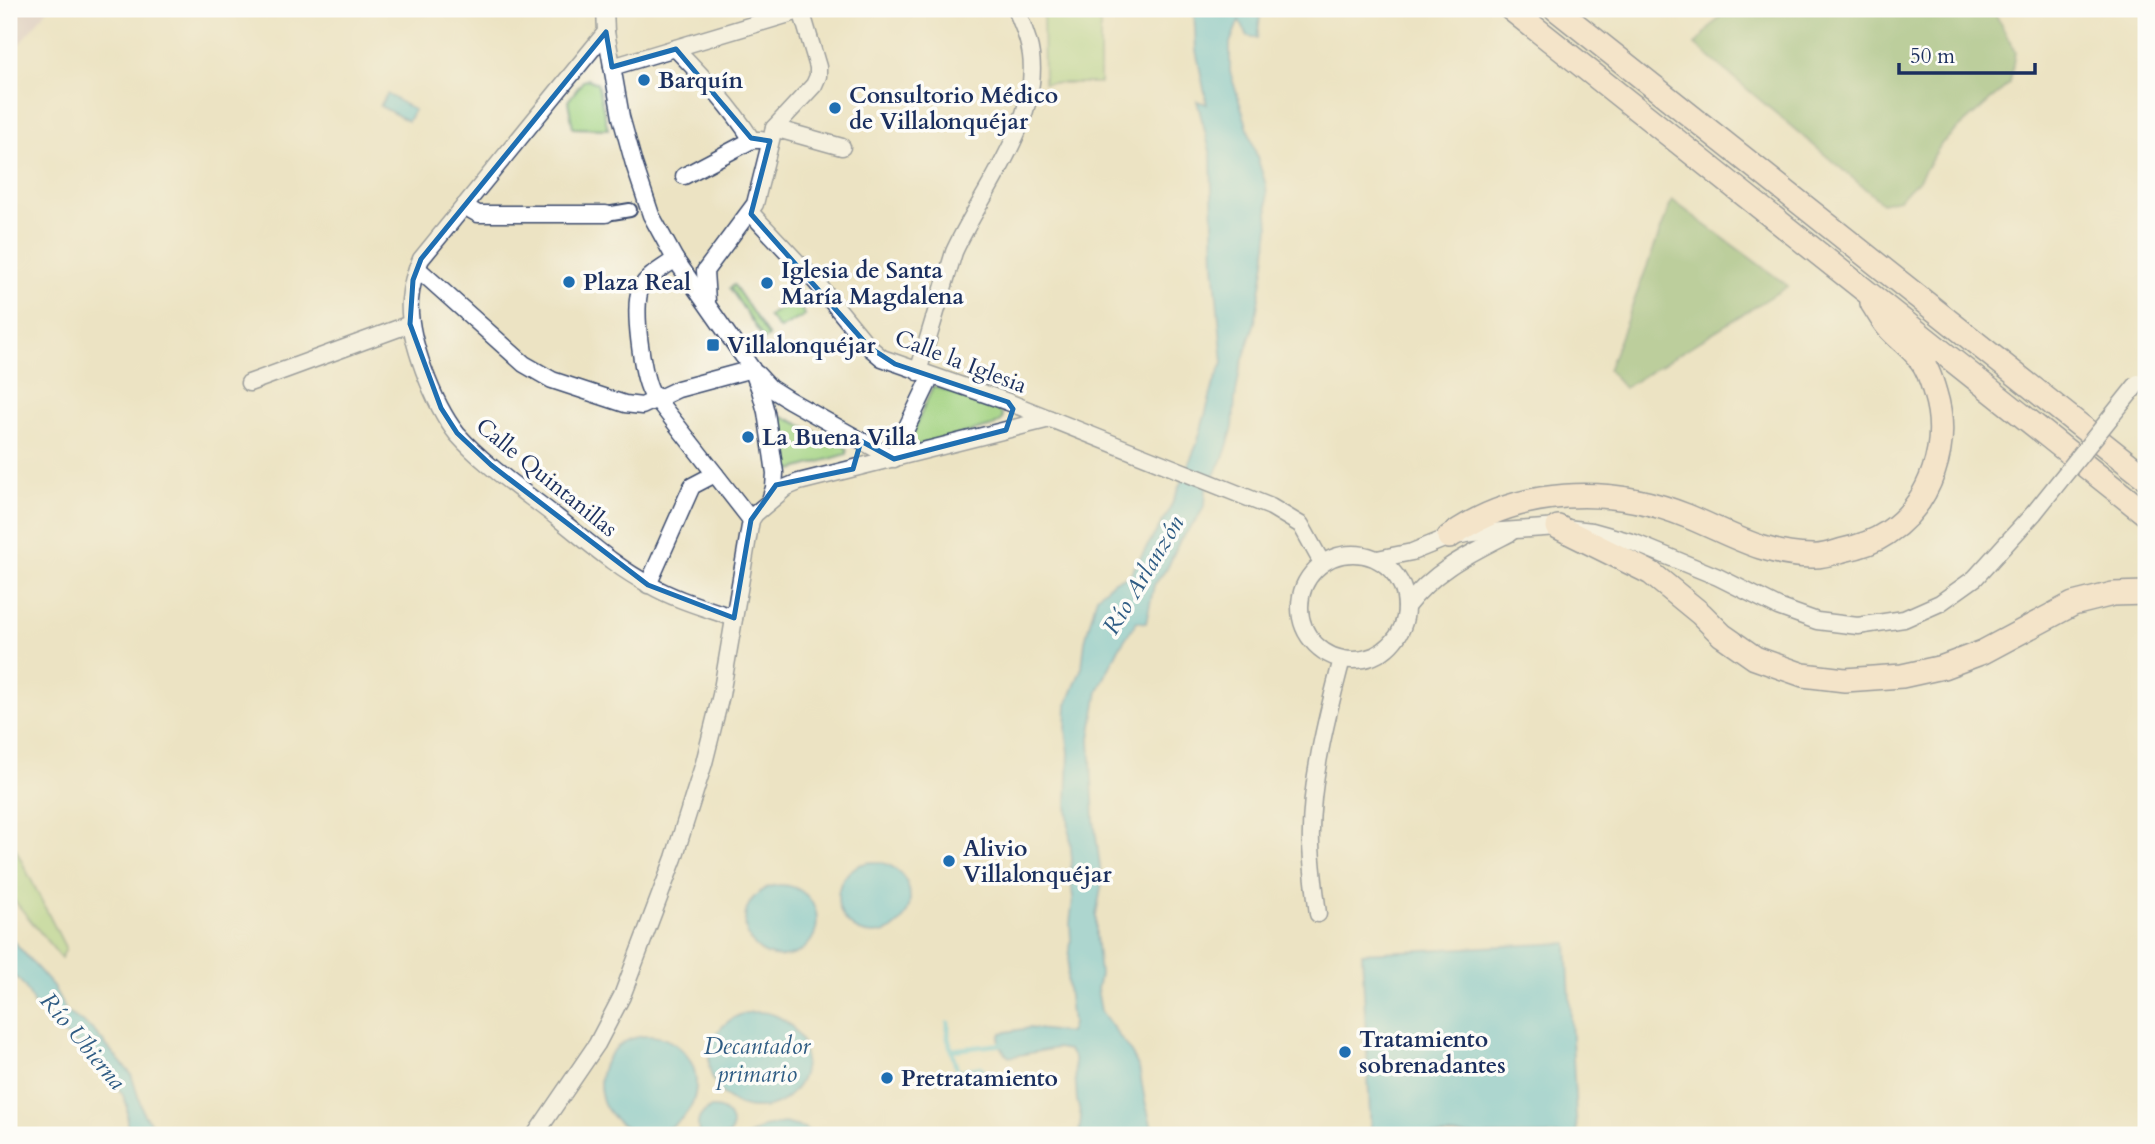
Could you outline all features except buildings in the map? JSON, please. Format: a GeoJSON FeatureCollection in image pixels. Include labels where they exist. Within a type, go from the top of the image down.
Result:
{"type":"FeatureCollection","features":[{"type":"Feature","properties":{"kind":"main road"},"geometry":{"type":"LineString","coordinates":[[1511,9],[2146,514]]}},
{"type":"Feature","properties":{"kind":"main road"},"geometry":{"type":"LineString","coordinates":[[1556,9],[2146,478]]}},
{"type":"Feature","properties":{"kind":"main road"},"geometry":{"type":"LineString","coordinates":[[1449,537],[1478,518],[1512,505],[1583,495],[1656,505],[1778,554],[1815,557],[1860,547],[1886,534],[1910,514],[1930,483],[1938,457],[1941,424],[1936,393],[1921,360],[1888,327],[1860,285]]}},
{"type":"Feature","properties":{"kind":"main road"},"geometry":{"type":"LineString","coordinates":[[1558,527],[1651,573],[1722,635],[1755,658],[1803,675],[1845,680],[1902,676],[1942,667],[1983,652],[2073,604],[2113,594],[2146,593]]}},
{"type":"Feature","properties":{"kind":"street"},"geometry":{"type":"LineString","coordinates":[[605,9],[606,32],[626,139],[657,228],[680,266],[752,369],[770,388],[893,458]]}},
{"type":"Feature","properties":{"kind":"street"},"geometry":{"type":"LineString","coordinates":[[612,67],[804,9],[818,67],[814,85],[772,135],[758,197],[750,212],[705,271],[692,275],[680,266]]}},
{"type":"Feature","properties":{"kind":"street"},"geometry":{"type":"LineString","coordinates":[[893,458],[924,374],[954,252],[1006,159],[1028,101],[1031,55],[1026,31],[1016,9]]}},
{"type":"Feature","properties":{"kind":"street","name":"Calle Quintanillas"},"geometry":{"type":"LineString","coordinates":[[606,32],[421,259],[410,301],[411,324],[417,349],[441,408],[457,433],[491,466],[648,585],[734,618]]}},
{"type":"Feature","properties":{"kind":"street"},"geometry":{"type":"LineString","coordinates":[[676,48],[714,88],[740,120],[752,140]]}},
{"type":"Feature","properties":{"kind":"street"},"geometry":{"type":"LineString","coordinates":[[684,176],[752,140],[772,135],[842,147]]}},
{"type":"Feature","properties":{"kind":"street"},"geometry":{"type":"LineString","coordinates":[[464,206],[478,214],[606,214],[630,210]]}},
{"type":"Feature","properties":{"kind":"street","name":"Calle la Iglesia"},"geometry":{"type":"LineString","coordinates":[[750,212],[816,282],[869,347],[882,358],[1008,402],[1272,507],[1301,525],[1322,563]]}},
{"type":"Feature","properties":{"kind":"street"},"geometry":{"type":"LineString","coordinates":[[680,266],[647,280],[639,292],[638,311],[647,383],[751,520]]}},
{"type":"Feature","properties":{"kind":"street"},"geometry":{"type":"LineString","coordinates":[[417,268],[524,364],[552,380],[635,406],[649,404],[678,389],[752,369]]}},
{"type":"Feature","properties":{"kind":"street"},"geometry":{"type":"LineString","coordinates":[[705,271],[709,307]]}},
{"type":"Feature","properties":{"kind":"street"},"geometry":{"type":"LineString","coordinates":[[249,383],[411,324]]}},
{"type":"Feature","properties":{"kind":"street"},"geometry":{"type":"LineString","coordinates":[[535,1135],[597,1044],[622,996],[674,858],[704,763],[721,695],[751,520],[770,500],[781,483],[766,412],[752,369]]}},
{"type":"Feature","properties":{"kind":"street"},"geometry":{"type":"LineString","coordinates":[[1377,559],[1412,552],[1449,537],[1558,527],[1592,531],[1635,543],[1778,607],[1817,621],[1858,626],[1904,619],[1940,603],[1975,578],[2034,513],[2142,378]]}},
{"type":"Feature","properties":{"kind":"street"},"geometry":{"type":"LineString","coordinates":[[766,412],[773,405],[789,400]]}},
{"type":"Feature","properties":{"kind":"street"},"geometry":{"type":"LineString","coordinates":[[1006,430],[1012,424],[1014,416],[1008,402]]}},
{"type":"Feature","properties":{"kind":"street"},"geometry":{"type":"LineString","coordinates":[[781,483],[799,482],[1050,419]]}},
{"type":"Feature","properties":{"kind":"street"},"geometry":{"type":"LineString","coordinates":[[853,469],[860,459],[861,450],[857,438]]}},
{"type":"Feature","properties":{"kind":"street"},"geometry":{"type":"LineString","coordinates":[[648,585],[692,486],[715,474]]}},
{"type":"Feature","properties":{"kind":"street"},"geometry":{"type":"LineString","coordinates":[[1406,607],[1436,575],[1515,531]]}},
{"type":"Feature","properties":{"kind":"street"},"geometry":{"type":"LineString","coordinates":[[1354,553],[1377,559],[1397,576],[1404,591],[1406,607],[1399,635],[1385,650],[1370,658],[1353,661],[1321,650],[1309,639],[1299,606],[1302,589],[1310,574],[1322,563],[1338,555],[1354,553]]}},
{"type":"Feature","properties":{"kind":"street"},"geometry":{"type":"LineString","coordinates":[[1318,914],[1311,843],[1315,780],[1342,659]]}},
{"type":"Feature","properties":{"kind":"highlighted area"},"geometry":{"type":"Polygon","coordinates":[[[606,32],[612,67],[676,49],[751,138],[770,141],[751,214],[869,347],[895,364],[1008,402],[1013,409],[1006,430],[894,459],[861,441],[853,469],[776,485],[751,520],[734,618],[648,585],[491,465],[457,433],[441,408],[410,324],[413,280],[421,259],[606,32]]]}},
{"type":"Feature","properties":{"kind":"shaded area"},"geometry":{"type":"Polygon","coordinates":[[[9,9],[48,9],[9,57],[9,9]]]}},
{"type":"Feature","properties":{"kind":"green space"},"geometry":{"type":"Polygon","coordinates":[[[1043,9],[1100,9],[1100,83],[1044,83],[1043,9]]]}},
{"type":"Feature","properties":{"kind":"green space"},"geometry":{"type":"Polygon","coordinates":[[[1726,9],[1993,9],[2015,52],[2010,83],[1942,143],[1918,181],[1899,199],[1882,203],[1695,45],[1726,9]]]}},
{"type":"Feature","properties":{"kind":"green space"},"geometry":{"type":"Polygon","coordinates":[[[588,79],[597,83],[608,129],[573,128],[568,101],[583,81],[588,79]]]}},
{"type":"Feature","properties":{"kind":"green space"},"geometry":{"type":"Polygon","coordinates":[[[1672,200],[1788,286],[1624,388],[1608,370],[1672,200]]]}},
{"type":"Feature","properties":{"kind":"green space"},"geometry":{"type":"Polygon","coordinates":[[[734,285],[769,337],[764,340],[730,288],[734,285]]]}},
{"type":"Feature","properties":{"kind":"green space"},"geometry":{"type":"Polygon","coordinates":[[[793,296],[805,315],[780,329],[768,316],[789,304],[788,299],[793,296]]]}},
{"type":"Feature","properties":{"kind":"green space"},"geometry":{"type":"Polygon","coordinates":[[[933,386],[997,407],[1003,416],[1001,421],[993,426],[906,448],[933,386]]]}},
{"type":"Feature","properties":{"kind":"green space"},"geometry":{"type":"Polygon","coordinates":[[[782,416],[843,445],[847,454],[788,471],[779,418],[782,416]]]}},
{"type":"Feature","properties":{"kind":"green space"},"geometry":{"type":"Polygon","coordinates":[[[9,836],[66,949],[61,958],[9,894],[9,836]]]}},
{"type":"Feature","properties":{"kind":"water","name":"Río Arlanzón"},"geometry":{"type":"Polygon","coordinates":[[[1194,9],[1258,9],[1260,17],[1257,38],[1248,36],[1239,20],[1230,43],[1230,72],[1266,185],[1269,228],[1255,322],[1240,369],[1233,427],[1227,447],[1206,489],[1205,505],[1180,540],[1168,567],[1154,585],[1146,623],[1137,621],[1119,648],[1098,691],[1090,738],[1094,820],[1102,883],[1096,915],[1100,974],[1097,989],[1101,1011],[1139,1068],[1154,1135],[1079,1135],[1081,1117],[1074,1058],[1068,1050],[1057,1048],[1009,1057],[999,1040],[1001,1033],[1029,1028],[1069,1033],[1072,1024],[1067,979],[1073,898],[1067,805],[1067,705],[1082,667],[1085,641],[1097,596],[1114,581],[1129,576],[1169,511],[1197,444],[1214,383],[1223,363],[1214,265],[1211,155],[1197,101],[1207,104],[1196,50],[1194,9]]]}},
{"type":"Feature","properties":{"kind":"water"},"geometry":{"type":"Polygon","coordinates":[[[387,94],[414,110],[408,121],[380,106],[387,94]]]}},
{"type":"Feature","properties":{"kind":"water"},"geometry":{"type":"Polygon","coordinates":[[[874,862],[894,868],[904,878],[910,898],[904,918],[894,928],[874,934],[854,928],[844,918],[838,898],[844,878],[854,868],[874,862]]]}},
{"type":"Feature","properties":{"kind":"water"},"geometry":{"type":"Polygon","coordinates":[[[781,885],[801,891],[811,901],[817,921],[811,941],[801,951],[781,957],[761,951],[751,941],[745,921],[751,901],[761,891],[781,885]]]}},
{"type":"Feature","properties":{"kind":"water","name":"Río Ubierna"},"geometry":{"type":"Polygon","coordinates":[[[9,936],[53,986],[66,1011],[93,1030],[131,1074],[144,1115],[161,1135],[134,1135],[127,1124],[127,1105],[122,1093],[85,1050],[65,1035],[60,1021],[47,1011],[35,1008],[25,987],[9,971],[9,936]]]}},
{"type":"Feature","properties":{"kind":"water"},"geometry":{"type":"Polygon","coordinates":[[[1567,943],[1577,1135],[1371,1135],[1362,953],[1567,943]]]}},
{"type":"Feature","properties":{"kind":"water","name":"Decantador primario"},"geometry":{"type":"Polygon","coordinates":[[[757,1012],[775,1016],[791,1026],[801,1042],[805,1060],[801,1078],[791,1094],[775,1104],[757,1108],[739,1104],[723,1094],[713,1078],[709,1060],[713,1042],[723,1026],[739,1016],[757,1012]]]}},
{"type":"Feature","properties":{"kind":"water","name":"Decantador primario"},"geometry":{"type":"Polygon","coordinates":[[[648,1036],[666,1040],[682,1050],[692,1066],[696,1084],[692,1102],[682,1118],[666,1128],[648,1132],[630,1128],[614,1118],[604,1102],[600,1084],[604,1066],[614,1050],[630,1040],[648,1036]]]}},
{"type":"Feature","properties":{"kind":"water"},"geometry":{"type":"Polygon","coordinates":[[[711,1108],[722,1110],[729,1116],[732,1124],[730,1135],[700,1135],[699,1119],[711,1108]]]}},
{"type":"Feature","properties":{"kind":"water","name":"Decantador primario"},"geometry":{"type":"Polygon","coordinates":[[[784,1123],[804,1128],[814,1135],[750,1135],[763,1127],[784,1123]]]}},
{"type":"Feature","properties":{"kind":"waterway"},"geometry":{"type":"LineString","coordinates":[[948,1023],[948,1038],[957,1070],[981,1067],[985,1074]]}},
{"type":"Feature","properties":{"kind":"waterway"},"geometry":{"type":"LineString","coordinates":[[951,1050],[1004,1044]]}},
{"type":"Feature","properties":{"kind":"place","name":"Barquín"},"geometry":{"type":"Point","coordinates":[644,80]}},
{"type":"Feature","properties":{"kind":"place","name":"Consultorio Médico de Villalonquéjar"},"geometry":{"type":"Point","coordinates":[835,108]}},
{"type":"Feature","properties":{"kind":"place","name":"Plaza Real"},"geometry":{"type":"Point","coordinates":[569,282]}},
{"type":"Feature","properties":{"kind":"place","name":"Iglesia de Santa María Magdalena"},"geometry":{"type":"Point","coordinates":[767,283]}},
{"type":"Feature","properties":{"kind":"place","name":"Villalonquéjar"},"geometry":{"type":"Point","coordinates":[713,345]}},
{"type":"Feature","properties":{"kind":"place","name":"La Buena Villa"},"geometry":{"type":"Point","coordinates":[748,437]}},
{"type":"Feature","properties":{"kind":"place","name":"Alivio Villalonquéjar"},"geometry":{"type":"Point","coordinates":[949,861]}},
{"type":"Feature","properties":{"kind":"place","name":"Tratamiento sobrenadantes"},"geometry":{"type":"Point","coordinates":[1345,1052]}},
{"type":"Feature","properties":{"kind":"place","name":"Pretratamiento"},"geometry":{"type":"Point","coordinates":[887,1078]}}]}
